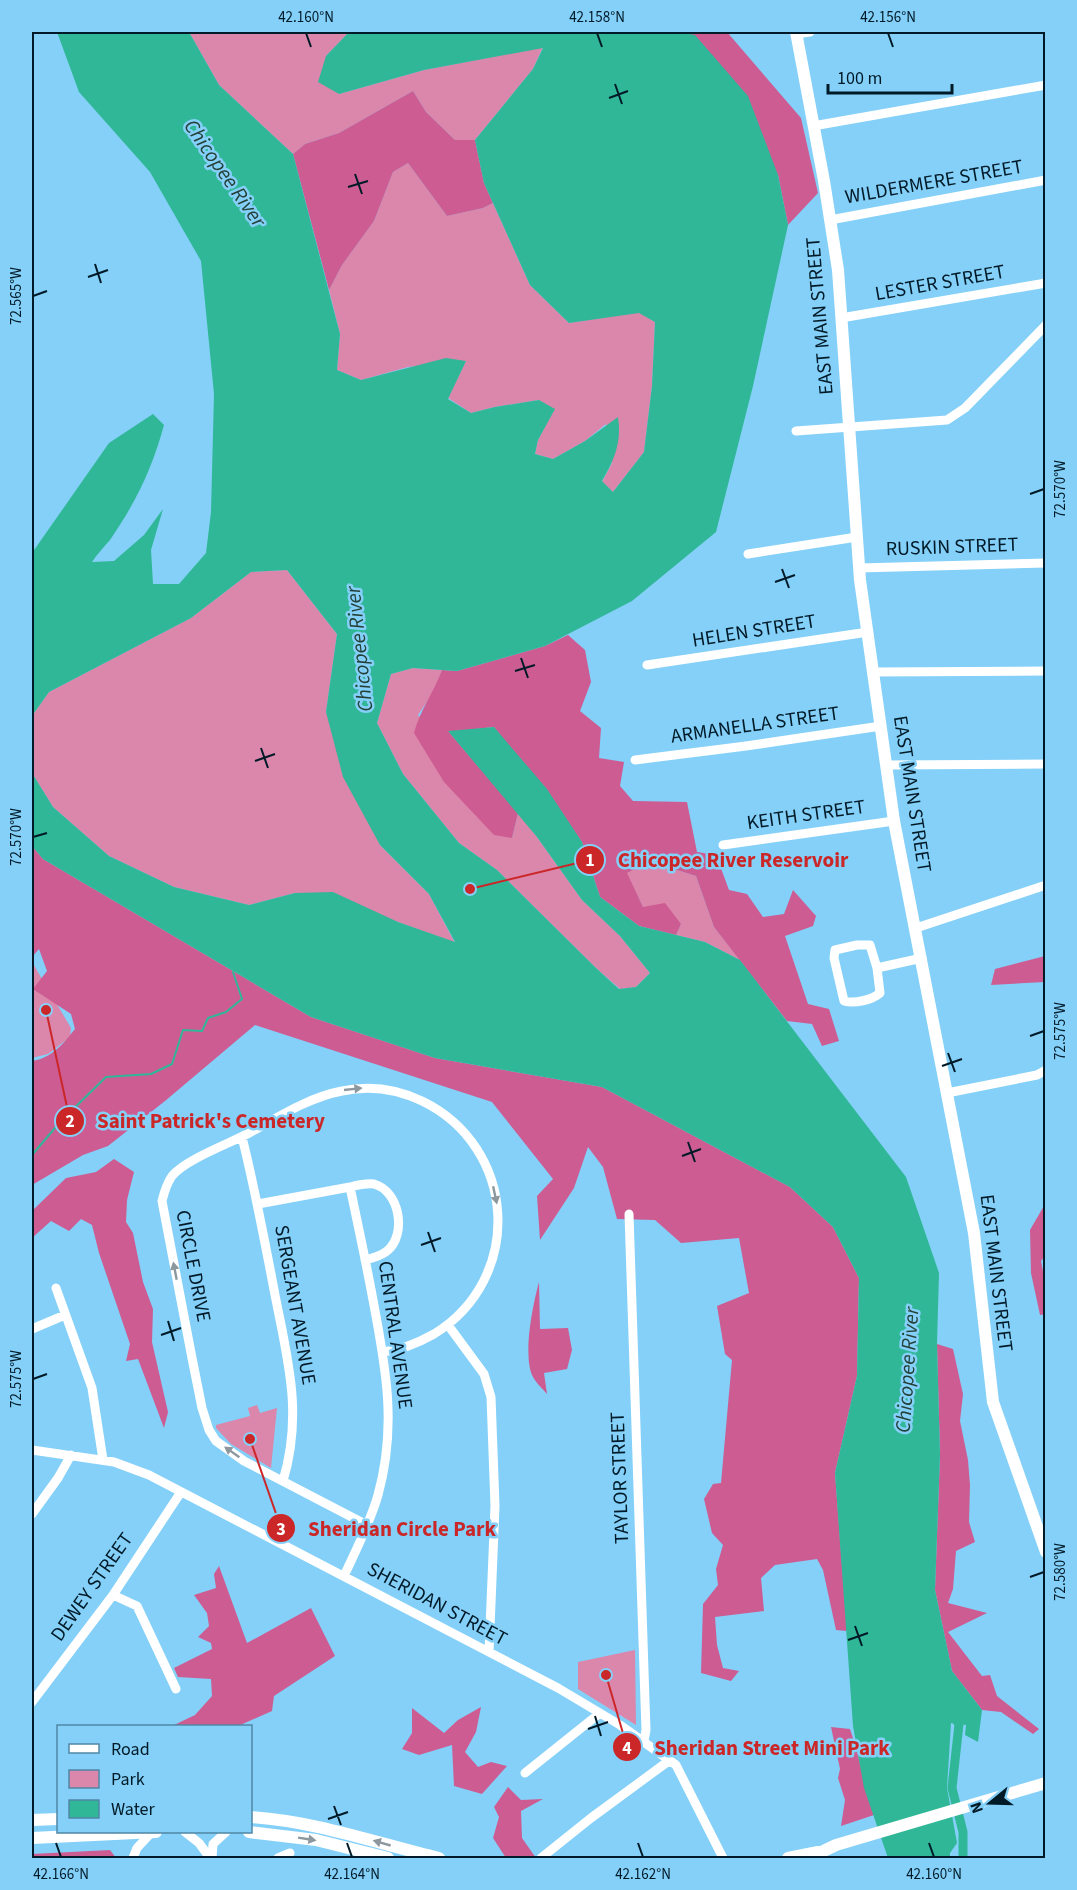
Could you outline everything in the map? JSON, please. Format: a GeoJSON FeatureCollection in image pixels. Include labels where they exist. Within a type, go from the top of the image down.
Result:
{"type":"FeatureCollection","features":[{"type":"Feature","properties":{"kind":"main road","name":"EAST MAIN STREET"},"geometry":{"type":"LineString","coordinates":[[796,33],[838,270],[860,568],[894,821],[974,1233],[993,1402],[1046,1552]]}},
{"type":"Feature","properties":{"kind":"main road"},"geometry":{"type":"LineString","coordinates":[[809,1858],[871,1835],[1046,1783]]}},
{"type":"Feature","properties":{"kind":"main road"},"geometry":{"type":"LineString","coordinates":[[252,1817],[328,1829],[439,1858]]}},
{"type":"Feature","properties":{"kind":"main road"},"geometry":{"type":"LineString","coordinates":[[32,1820],[57,1819]]}},
{"type":"Feature","properties":{"kind":"main road"},"geometry":{"type":"LineString","coordinates":[[252,1832],[315,1840],[388,1858]]}},
{"type":"Feature","properties":{"kind":"main road"},"geometry":{"type":"LineString","coordinates":[[32,1838],[134,1833]]}},
{"type":"Feature","properties":{"kind":"main road"},"geometry":{"type":"LineString","coordinates":[[788,1858],[822,1855]]}},
{"type":"Feature","properties":{"kind":"street"},"geometry":{"type":"LineString","coordinates":[[796,33],[810,32]]}},
{"type":"Feature","properties":{"kind":"street"},"geometry":{"type":"LineString","coordinates":[[813,126],[1046,84]]}},
{"type":"Feature","properties":{"kind":"street","name":"WILDERMERE STREET"},"geometry":{"type":"LineString","coordinates":[[830,220],[1046,180]]}},
{"type":"Feature","properties":{"kind":"street","name":"LESTER STREET"},"geometry":{"type":"LineString","coordinates":[[841,318],[1046,283]]}},
{"type":"Feature","properties":{"kind":"street"},"geometry":{"type":"LineString","coordinates":[[796,431],[941,422],[953,417],[994,379],[1046,325]]}},
{"type":"Feature","properties":{"kind":"street"},"geometry":{"type":"LineString","coordinates":[[748,554],[857,537]]}},
{"type":"Feature","properties":{"kind":"street","name":"RUSKIN STREET"},"geometry":{"type":"LineString","coordinates":[[860,568],[1046,562]]}},
{"type":"Feature","properties":{"kind":"street","name":"HELEN STREET"},"geometry":{"type":"LineString","coordinates":[[647,665],[868,632]]}},
{"type":"Feature","properties":{"kind":"street"},"geometry":{"type":"LineString","coordinates":[[873,672],[1046,671]]}},
{"type":"Feature","properties":{"kind":"street","name":"ARMANELLA STREET"},"geometry":{"type":"LineString","coordinates":[[635,760],[881,726]]}},
{"type":"Feature","properties":{"kind":"street"},"geometry":{"type":"LineString","coordinates":[[886,765],[1046,764]]}},
{"type":"Feature","properties":{"kind":"street","name":"KEITH STREET"},"geometry":{"type":"LineString","coordinates":[[723,845],[894,821]]}},
{"type":"Feature","properties":{"kind":"street"},"geometry":{"type":"LineString","coordinates":[[916,928],[1046,885]]}},
{"type":"Feature","properties":{"kind":"street"},"geometry":{"type":"LineString","coordinates":[[857,945],[870,945],[877,968],[880,993],[877,996],[851,1003],[844,1001],[834,958],[835,950],[857,945]]}},
{"type":"Feature","properties":{"kind":"street"},"geometry":{"type":"LineString","coordinates":[[877,968],[922,958]]}},
{"type":"Feature","properties":{"kind":"street"},"geometry":{"type":"LineString","coordinates":[[947,1093],[1037,1075],[1046,1070]]}},
{"type":"Feature","properties":{"kind":"street","name":"CIRCLE DRIVE"},"geometry":{"type":"LineString","coordinates":[[367,1525],[228,1450],[216,1441],[209,1430],[202,1408],[162,1201],[173,1176],[197,1159],[320,1097],[342,1091],[365,1088],[389,1090],[414,1098],[438,1110],[460,1126],[475,1146],[491,1178],[497,1201],[499,1227],[495,1253],[486,1278],[472,1300],[448,1325],[427,1338],[383,1352]]}},
{"type":"Feature","properties":{"kind":"street","name":"SERGEANT AVENUE"},"geometry":{"type":"LineString","coordinates":[[242,1137],[258,1204],[294,1396],[288,1464],[283,1481]]}},
{"type":"Feature","properties":{"kind":"street"},"geometry":{"type":"LineString","coordinates":[[258,1204],[365,1184],[380,1187],[390,1196],[396,1211],[398,1229],[392,1246],[382,1254],[365,1260]]}},
{"type":"Feature","properties":{"kind":"street","name":"CENTRAL AVENUE"},"geometry":{"type":"LineString","coordinates":[[344,1576],[378,1495],[389,1426],[383,1352],[350,1187]]}},
{"type":"Feature","properties":{"kind":"street","name":"TAYLOR STREET"},"geometry":{"type":"LineString","coordinates":[[629,1214],[644,1741]]}},
{"type":"Feature","properties":{"kind":"street"},"geometry":{"type":"LineString","coordinates":[[56,1288],[92,1388],[103,1460]]}},
{"type":"Feature","properties":{"kind":"street"},"geometry":{"type":"LineString","coordinates":[[32,1329],[65,1315]]}},
{"type":"Feature","properties":{"kind":"street"},"geometry":{"type":"LineString","coordinates":[[448,1325],[484,1374],[491,1397],[495,1506],[489,1652]]}},
{"type":"Feature","properties":{"kind":"street","name":"SHERIDAN STREET"},"geometry":{"type":"LineString","coordinates":[[32,1450],[103,1460],[149,1475],[558,1688],[644,1741],[670,1760],[682,1775],[723,1858]]}},
{"type":"Feature","properties":{"kind":"street"},"geometry":{"type":"LineString","coordinates":[[32,1514],[58,1478],[71,1455]]}},
{"type":"Feature","properties":{"kind":"street","name":"DEWEY STREET"},"geometry":{"type":"LineString","coordinates":[[32,1702],[113,1595],[181,1492]]}},
{"type":"Feature","properties":{"kind":"street"},"geometry":{"type":"LineString","coordinates":[[113,1595],[137,1606],[176,1689]]}},
{"type":"Feature","properties":{"kind":"street"},"geometry":{"type":"LineString","coordinates":[[525,1773],[600,1713]]}},
{"type":"Feature","properties":{"kind":"street"},"geometry":{"type":"LineString","coordinates":[[541,1858],[670,1760]]}},
{"type":"Feature","properties":{"kind":"street"},"geometry":{"type":"LineString","coordinates":[[133,1858],[137,1848],[153,1833]]}},
{"type":"Feature","properties":{"kind":"street"},"geometry":{"type":"LineString","coordinates":[[187,1833],[211,1858]]}},
{"type":"Feature","properties":{"kind":"street"},"geometry":{"type":"LineString","coordinates":[[211,1858],[213,1844],[225,1833]]}},
{"type":"Feature","properties":{"kind":"street","name":"SHERIDAN STREET"},"geometry":{"type":"LineString","coordinates":[[711,1833],[715,1858]]}},
{"type":"Feature","properties":{"kind":"street"},"geometry":{"type":"LineString","coordinates":[[278,1858],[290,1853]]}},
{"type":"Feature","properties":{"kind":"green space"},"geometry":{"type":"Polygon","coordinates":[[[189,32],[349,32],[326,56],[339,94],[424,70],[543,47],[533,69],[475,140],[455,140],[426,112],[413,91],[339,133],[305,144],[293,154],[219,85],[189,32]]]}},
{"type":"Feature","properties":{"kind":"green space"},"geometry":{"type":"Polygon","coordinates":[[[408,163],[447,216],[483,208],[493,203],[530,285],[569,323],[639,312],[655,322],[652,386],[644,452],[613,492],[602,482],[612,463],[606,424],[585,441],[553,459],[535,454],[538,440],[554,410],[539,400],[471,413],[448,398],[466,361],[408,367],[361,380],[337,370],[340,334],[329,290],[342,265],[374,221],[393,172],[408,163]]]}},
{"type":"Feature","properties":{"kind":"green space"},"geometry":{"type":"Polygon","coordinates":[[[287,570],[337,634],[326,712],[380,845],[429,894],[455,943],[398,922],[295,893],[249,905],[174,887],[109,856],[53,807],[32,773],[32,716],[49,692],[191,618],[251,572],[287,570]]]}},
{"type":"Feature","properties":{"kind":"green space"},"geometry":{"type":"Polygon","coordinates":[[[413,668],[442,670],[435,690],[418,715],[512,838],[518,813],[582,900],[620,936],[650,973],[636,987],[620,989],[497,870],[459,843],[403,774],[377,723],[391,674],[413,668]]]}},
{"type":"Feature","properties":{"kind":"green space"},"geometry":{"type":"Polygon","coordinates":[[[660,854],[668,867],[696,876],[714,927],[740,960],[705,942],[676,935],[681,924],[643,907],[626,873],[660,854]]]}},
{"type":"Feature","properties":{"kind":"green space"},"geometry":{"type":"Polygon","coordinates":[[[32,962],[71,1028],[70,1037],[48,1054],[32,1058],[32,962]]]}},
{"type":"Feature","properties":{"kind":"green space"},"geometry":{"type":"Polygon","coordinates":[[[257,1405],[260,1413],[277,1408],[271,1468],[231,1444],[216,1428],[216,1425],[250,1416],[248,1408],[257,1405]]]}},
{"type":"Feature","properties":{"kind":"green space"},"geometry":{"type":"Polygon","coordinates":[[[635,1650],[636,1725],[578,1689],[578,1662],[635,1650]]]}},
{"type":"Feature","properties":{"kind":"shaded area"},"geometry":{"type":"Polygon","coordinates":[[[679,32],[727,32],[801,118],[818,193],[788,225],[778,175],[695,36],[679,32]]]}},
{"type":"Feature","properties":{"kind":"shaded area"},"geometry":{"type":"Polygon","coordinates":[[[413,91],[426,112],[455,140],[475,140],[484,183],[493,203],[483,208],[447,216],[408,163],[393,172],[374,221],[342,265],[329,290],[293,154],[305,144],[339,133],[413,91]]]}},
{"type":"Feature","properties":{"kind":"shaded area"},"geometry":{"type":"Polygon","coordinates":[[[568,635],[585,650],[591,682],[580,711],[601,728],[599,758],[624,762],[620,786],[633,801],[687,802],[697,852],[716,855],[729,890],[747,894],[763,917],[784,914],[793,890],[816,916],[813,926],[785,936],[808,1004],[829,1009],[839,1041],[822,1046],[812,1024],[787,1021],[714,927],[696,876],[668,867],[660,855],[627,873],[643,907],[665,903],[681,924],[676,935],[639,926],[600,897],[582,842],[494,727],[449,732],[518,813],[512,838],[494,835],[444,782],[414,733],[442,670],[457,671],[545,646],[568,635]]]}},
{"type":"Feature","properties":{"kind":"shaded area"},"geometry":{"type":"Polygon","coordinates":[[[32,846],[43,859],[311,1017],[435,1058],[602,1087],[790,1187],[833,1227],[859,1278],[857,1376],[835,1473],[847,1631],[836,1630],[823,1570],[817,1559],[775,1565],[761,1578],[764,1611],[715,1617],[717,1645],[723,1668],[739,1671],[731,1681],[701,1673],[703,1604],[718,1585],[716,1569],[723,1545],[712,1533],[704,1499],[713,1484],[721,1483],[732,1360],[725,1354],[717,1306],[749,1293],[739,1238],[681,1243],[655,1220],[617,1219],[603,1167],[588,1147],[574,1188],[540,1240],[537,1196],[553,1179],[492,1102],[255,1025],[108,1146],[83,1155],[32,1185],[32,1061],[51,1054],[75,1029],[71,1014],[33,989],[47,971],[39,949],[32,957],[32,846]]]}},
{"type":"Feature","properties":{"kind":"shaded area"},"geometry":{"type":"Polygon","coordinates":[[[1045,956],[1045,982],[991,985],[995,969],[1045,956]]]}},
{"type":"Feature","properties":{"kind":"shaded area"},"geometry":{"type":"Polygon","coordinates":[[[114,1159],[134,1172],[127,1200],[126,1222],[133,1233],[143,1282],[153,1309],[152,1342],[168,1412],[164,1428],[138,1359],[126,1361],[130,1344],[99,1253],[92,1225],[81,1219],[69,1231],[51,1221],[32,1238],[32,1211],[66,1178],[96,1172],[114,1159]]]}},
{"type":"Feature","properties":{"kind":"shaded area"},"geometry":{"type":"Polygon","coordinates":[[[1045,1204],[1045,1256],[1041,1261],[1045,1281],[1046,1314],[1040,1315],[1031,1273],[1030,1230],[1045,1204]]]}},
{"type":"Feature","properties":{"kind":"shaded area"},"geometry":{"type":"Polygon","coordinates":[[[539,1282],[540,1329],[568,1328],[572,1350],[567,1369],[544,1373],[547,1394],[532,1375],[528,1354],[532,1315],[539,1282]]]}},
{"type":"Feature","properties":{"kind":"shaded area"},"geometry":{"type":"Polygon","coordinates":[[[937,1344],[953,1349],[963,1394],[960,1421],[968,1460],[969,1522],[975,1542],[956,1551],[953,1589],[948,1603],[987,1613],[948,1632],[982,1676],[990,1675],[997,1696],[1039,1729],[1033,1734],[1001,1712],[982,1710],[952,1671],[935,1590],[940,1455],[937,1344]]]}},
{"type":"Feature","properties":{"kind":"shaded area"},"geometry":{"type":"Polygon","coordinates":[[[219,1566],[247,1643],[311,1608],[335,1656],[274,1696],[272,1711],[240,1725],[174,1725],[195,1715],[212,1696],[211,1679],[178,1677],[174,1668],[212,1649],[211,1643],[198,1637],[209,1626],[207,1613],[194,1595],[216,1588],[214,1574],[219,1566]]]}},
{"type":"Feature","properties":{"kind":"shaded area"},"geometry":{"type":"Polygon","coordinates":[[[481,1707],[476,1732],[465,1752],[478,1767],[491,1762],[507,1766],[482,1794],[454,1786],[452,1745],[419,1755],[402,1749],[412,1733],[412,1708],[444,1733],[458,1720],[481,1707]]]}},
{"type":"Feature","properties":{"kind":"shaded area"},"geometry":{"type":"Polygon","coordinates":[[[831,1727],[850,1729],[874,1815],[841,1826],[845,1800],[838,1778],[840,1769],[831,1727]]]}},
{"type":"Feature","properties":{"kind":"shaded area"},"geometry":{"type":"Polygon","coordinates":[[[508,1787],[521,1800],[543,1799],[521,1811],[522,1838],[536,1858],[506,1858],[493,1838],[499,1817],[494,1807],[508,1787]]]}},
{"type":"Feature","properties":{"kind":"shaded area"},"geometry":{"type":"Polygon","coordinates":[[[110,1850],[116,1858],[32,1858],[32,1854],[110,1850]]]}},
{"type":"Feature","properties":{"kind":"water","name":"Chicopee River"},"geometry":{"type":"Polygon","coordinates":[[[57,32],[189,32],[219,85],[293,154],[340,334],[337,370],[361,380],[446,358],[466,361],[448,399],[471,413],[539,400],[555,409],[538,440],[535,454],[553,459],[585,441],[618,417],[619,435],[616,451],[602,481],[613,492],[644,452],[652,386],[655,322],[639,313],[569,323],[530,285],[484,183],[475,140],[533,69],[543,48],[424,70],[339,94],[318,82],[326,56],[349,32],[679,32],[695,35],[748,96],[778,175],[788,225],[753,386],[716,532],[632,601],[545,646],[457,671],[413,668],[391,674],[377,723],[403,774],[459,843],[497,870],[619,989],[636,987],[650,973],[620,936],[582,900],[537,837],[448,731],[494,727],[547,789],[582,842],[600,897],[639,926],[705,942],[740,960],[906,1177],[939,1273],[937,1344],[940,1455],[935,1590],[952,1671],[982,1710],[978,1742],[965,1735],[966,1725],[951,1723],[947,1788],[957,1843],[950,1853],[950,1858],[888,1858],[864,1788],[853,1726],[835,1473],[857,1376],[859,1278],[833,1227],[790,1187],[602,1087],[435,1058],[311,1017],[43,859],[32,846],[32,773],[53,807],[109,856],[174,887],[249,905],[295,893],[333,892],[398,922],[455,942],[429,894],[380,845],[343,777],[326,712],[337,634],[287,570],[251,572],[191,618],[49,692],[32,716],[32,553],[109,443],[153,414],[164,425],[154,456],[135,499],[110,540],[92,562],[114,561],[144,535],[163,509],[151,550],[153,584],[179,584],[206,553],[211,512],[214,394],[201,261],[150,172],[79,92],[57,32]]]}},
{"type":"Feature","properties":{"kind":"waterway"},"geometry":{"type":"LineString","coordinates":[[32,1155],[60,1122],[106,1077],[151,1074],[172,1064],[183,1030],[202,1031],[208,1018],[226,1012],[242,999],[233,972]]}},
{"type":"Feature","properties":{"kind":"waterway"},"geometry":{"type":"LineString","coordinates":[[952,1715],[959,1724],[952,1788],[963,1832],[963,1858]]}},
{"type":"Feature","properties":{"kind":"place","name":"Chicopee River Reservoir"},"geometry":{"type":"Point","coordinates":[470,889]}},
{"type":"Feature","properties":{"kind":"place","name":"Saint Patrick's Cemetery"},"geometry":{"type":"Point","coordinates":[46,1010]}},
{"type":"Feature","properties":{"kind":"place","name":"Sheridan Circle Park"},"geometry":{"type":"Point","coordinates":[250,1439]}},
{"type":"Feature","properties":{"kind":"place","name":"Sheridan Street Mini Park"},"geometry":{"type":"Point","coordinates":[606,1675]}}]}
